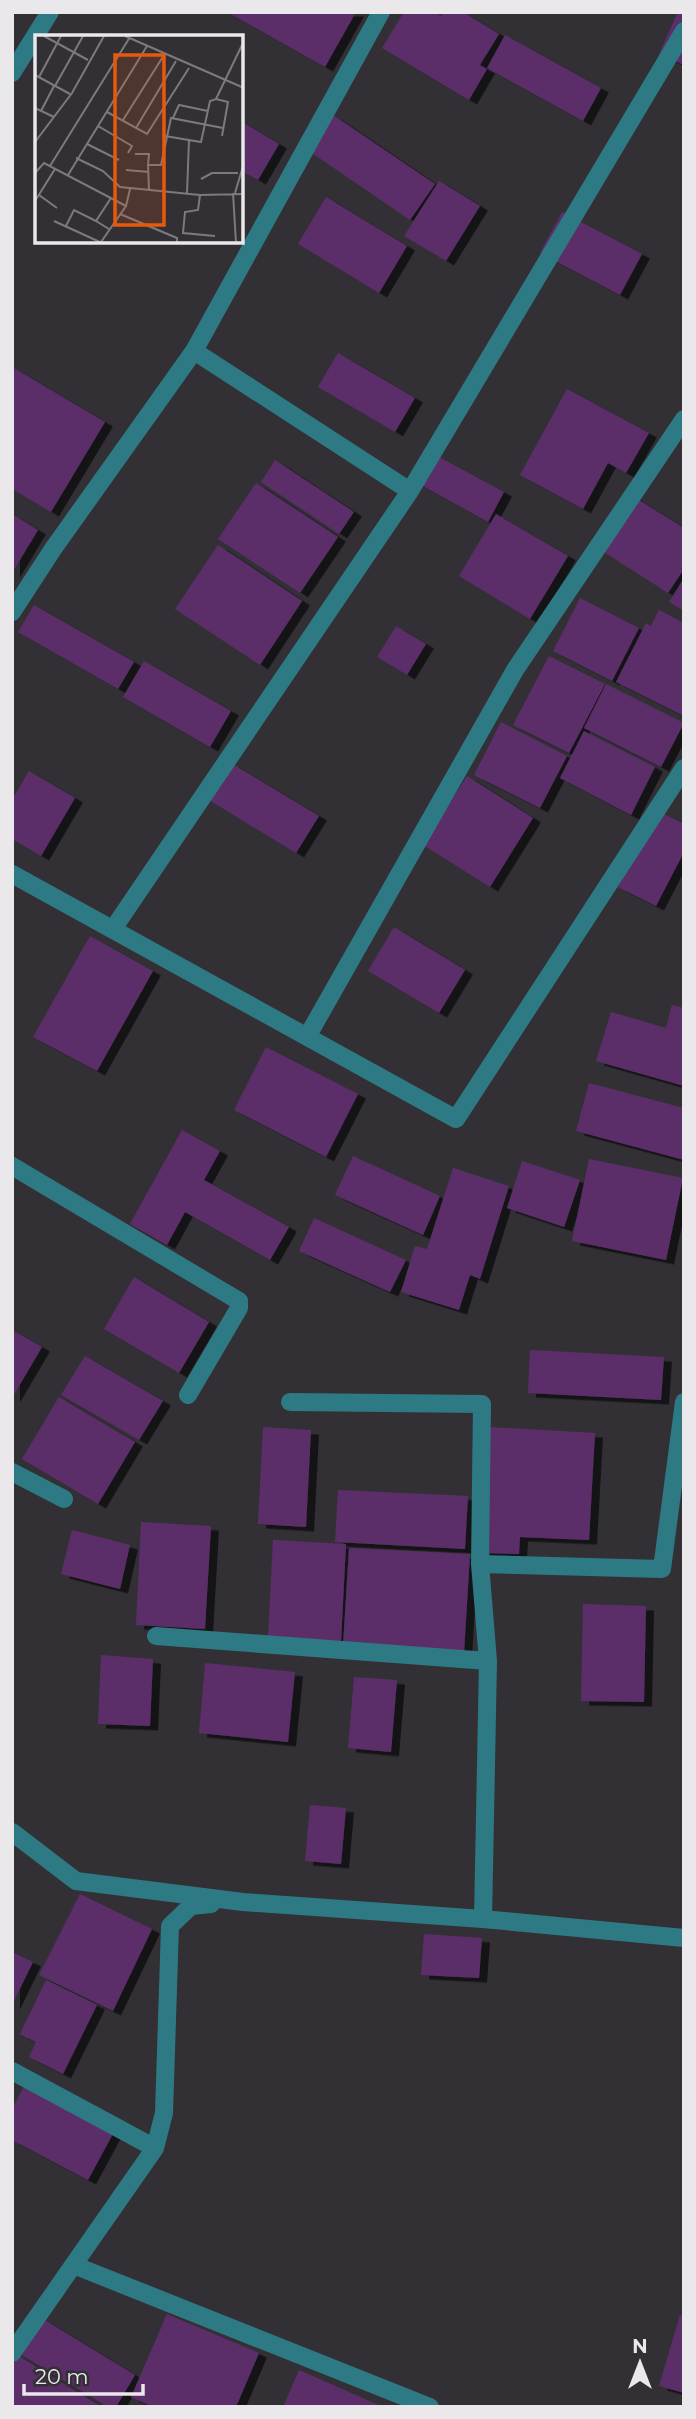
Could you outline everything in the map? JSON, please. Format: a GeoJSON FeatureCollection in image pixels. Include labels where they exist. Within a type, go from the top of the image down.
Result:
{"type":"FeatureCollection","features":[{"type":"Feature","properties":{"kind":"street"},"geometry":{"type":"LineString","coordinates":[[36,35],[50,12]]}},
{"type":"Feature","properties":{"kind":"street"},"geometry":{"type":"LineString","coordinates":[[12,612],[52,549],[194,351],[381,12]]}},
{"type":"Feature","properties":{"kind":"street"},"geometry":{"type":"LineString","coordinates":[[113,929],[410,491],[684,31]]}},
{"type":"Feature","properties":{"kind":"street"},"geometry":{"type":"LineString","coordinates":[[12,73],[35,36]]}},
{"type":"Feature","properties":{"kind":"street"},"geometry":{"type":"LineString","coordinates":[[194,351],[410,491]]}},
{"type":"Feature","properties":{"kind":"street"},"geometry":{"type":"LineString","coordinates":[[307,1037],[515,670],[684,419]]}},
{"type":"Feature","properties":{"kind":"street"},"geometry":{"type":"LineString","coordinates":[[12,874],[456,1119],[684,768]]}},
{"type":"Feature","properties":{"kind":"street"},"geometry":{"type":"LineString","coordinates":[[12,1166],[239,1301],[239,1308],[188,1395]]}},
{"type":"Feature","properties":{"kind":"street"},"geometry":{"type":"LineString","coordinates":[[290,1402],[481,1404],[480,1564],[488,1661],[483,1919]]}},
{"type":"Feature","properties":{"kind":"street"},"geometry":{"type":"LineString","coordinates":[[480,1564],[662,1569],[684,1402]]}},
{"type":"Feature","properties":{"kind":"street"},"geometry":{"type":"LineString","coordinates":[[12,1472],[64,1499]]}},
{"type":"Feature","properties":{"kind":"street"},"geometry":{"type":"LineString","coordinates":[[156,1636],[488,1661]]}},
{"type":"Feature","properties":{"kind":"street"},"geometry":{"type":"LineString","coordinates":[[12,1832],[76,1881],[243,1902],[483,1919],[684,1938]]}},
{"type":"Feature","properties":{"kind":"street"},"geometry":{"type":"LineString","coordinates":[[12,2353],[76,2266],[155,2148],[164,2113],[170,1926],[191,1906],[243,1902]]}},
{"type":"Feature","properties":{"kind":"street"},"geometry":{"type":"LineString","coordinates":[[12,2071],[155,2148]]}},
{"type":"Feature","properties":{"kind":"street"},"geometry":{"type":"LineString","coordinates":[[76,2266],[430,2407]]}},
{"type":"Feature","properties":{"kind":"building"},"geometry":{"type":"Polygon","coordinates":[[[227,12],[356,12],[325,67],[227,12]]]}},
{"type":"Feature","properties":{"kind":"building"},"geometry":{"type":"Polygon","coordinates":[[[404,12],[434,12],[441,16],[444,12],[463,12],[499,34],[480,65],[487,69],[469,100],[382,48],[404,12]]]}},
{"type":"Feature","properties":{"kind":"building"},"geometry":{"type":"Polygon","coordinates":[[[678,12],[684,12],[684,65],[659,54],[678,12]]]}},
{"type":"Feature","properties":{"kind":"building"},"geometry":{"type":"Polygon","coordinates":[[[505,35],[601,88],[583,121],[487,68],[505,35]]]}},
{"type":"Feature","properties":{"kind":"building"},"geometry":{"type":"Polygon","coordinates":[[[333,115],[435,184],[410,220],[309,151],[333,115]]]}},
{"type":"Feature","properties":{"kind":"building"},"geometry":{"type":"Polygon","coordinates":[[[243,123],[279,144],[258,180],[243,172],[243,123]]]}},
{"type":"Feature","properties":{"kind":"building"},"geometry":{"type":"Polygon","coordinates":[[[439,181],[480,206],[446,261],[404,236],[439,181]]]}},
{"type":"Feature","properties":{"kind":"building"},"geometry":{"type":"Polygon","coordinates":[[[326,197],[407,246],[379,293],[298,244],[326,197]]]}},
{"type":"Feature","properties":{"kind":"building"},"geometry":{"type":"Polygon","coordinates":[[[562,212],[642,254],[620,295],[540,253],[562,212]]]}},
{"type":"Feature","properties":{"kind":"building"},"geometry":{"type":"Polygon","coordinates":[[[338,353],[415,398],[395,432],[318,387],[338,353]]]}},
{"type":"Feature","properties":{"kind":"building"},"geometry":{"type":"Polygon","coordinates":[[[12,367],[105,422],[51,512],[12,489],[12,367]]]}},
{"type":"Feature","properties":{"kind":"building"},"geometry":{"type":"Polygon","coordinates":[[[567,389],[649,433],[626,473],[608,463],[583,509],[520,475],[567,389]]]}},
{"type":"Feature","properties":{"kind":"building"},"geometry":{"type":"Polygon","coordinates":[[[430,452],[504,492],[488,522],[414,481],[430,452]]]}},
{"type":"Feature","properties":{"kind":"building"},"geometry":{"type":"Polygon","coordinates":[[[275,460],[354,512],[339,534],[261,482],[275,460]]]}},
{"type":"Feature","properties":{"kind":"building"},"geometry":{"type":"Polygon","coordinates":[[[256,483],[338,537],[300,593],[218,539],[256,483]]]}},
{"type":"Feature","properties":{"kind":"building"},"geometry":{"type":"Polygon","coordinates":[[[631,495],[684,528],[684,569],[668,593],[604,552],[631,495]]]}},
{"type":"Feature","properties":{"kind":"building"},"geometry":{"type":"Polygon","coordinates":[[[12,514],[38,530],[12,573],[12,514]]]}},
{"type":"Feature","properties":{"kind":"building"},"geometry":{"type":"Polygon","coordinates":[[[496,514],[568,556],[530,619],[459,576],[496,514]]]}},
{"type":"Feature","properties":{"kind":"building"},"geometry":{"type":"Polygon","coordinates":[[[218,545],[302,601],[260,665],[175,609],[218,545]]]}},
{"type":"Feature","properties":{"kind":"building"},"geometry":{"type":"Polygon","coordinates":[[[684,578],[684,611],[669,602],[684,578]]]}},
{"type":"Feature","properties":{"kind":"building"},"geometry":{"type":"Polygon","coordinates":[[[580,598],[639,628],[612,681],[553,651],[580,598]]]}},
{"type":"Feature","properties":{"kind":"building"},"geometry":{"type":"Polygon","coordinates":[[[34,605],[134,662],[118,689],[18,632],[34,605]]]}},
{"type":"Feature","properties":{"kind":"building"},"geometry":{"type":"Polygon","coordinates":[[[659,610],[684,623],[684,716],[616,682],[646,623],[651,626],[659,610]]]}},
{"type":"Feature","properties":{"kind":"building"},"geometry":{"type":"Polygon","coordinates":[[[396,626],[426,644],[407,675],[377,657],[396,626]]]}},
{"type":"Feature","properties":{"kind":"building"},"geometry":{"type":"Polygon","coordinates":[[[549,656],[605,684],[569,753],[513,725],[549,656]]]}},
{"type":"Feature","properties":{"kind":"building"},"geometry":{"type":"Polygon","coordinates":[[[144,661],[231,711],[210,747],[123,697],[144,661]]]}},
{"type":"Feature","properties":{"kind":"building"},"geometry":{"type":"Polygon","coordinates":[[[606,684],[684,723],[661,767],[584,728],[606,684]]]}},
{"type":"Feature","properties":{"kind":"building"},"geometry":{"type":"Polygon","coordinates":[[[501,722],[567,756],[540,808],[474,775],[501,722]]]}},
{"type":"Feature","properties":{"kind":"building"},"geometry":{"type":"Polygon","coordinates":[[[584,731],[655,767],[631,815],[560,778],[584,731]]]}},
{"type":"Feature","properties":{"kind":"building"},"geometry":{"type":"Polygon","coordinates":[[[231,763],[319,816],[296,853],[209,800],[231,763]]]}},
{"type":"Feature","properties":{"kind":"building"},"geometry":{"type":"Polygon","coordinates":[[[29,771],[75,798],[41,856],[12,839],[12,800],[29,771]]]}},
{"type":"Feature","properties":{"kind":"building"},"geometry":{"type":"Polygon","coordinates":[[[467,776],[533,818],[490,887],[423,845],[467,776]]]}},
{"type":"Feature","properties":{"kind":"building"},"geometry":{"type":"Polygon","coordinates":[[[658,811],[684,824],[684,852],[656,906],[618,887],[658,811]]]}},
{"type":"Feature","properties":{"kind":"building"},"geometry":{"type":"Polygon","coordinates":[[[394,927],[465,970],[439,1013],[368,971],[394,927]]]}},
{"type":"Feature","properties":{"kind":"building"},"geometry":{"type":"Polygon","coordinates":[[[90,936],[153,971],[97,1071],[33,1037],[90,936]]]}},
{"type":"Feature","properties":{"kind":"building"},"geometry":{"type":"Polygon","coordinates":[[[672,1005],[684,1008],[684,1086],[596,1061],[611,1012],[666,1028],[672,1005]]]}},
{"type":"Feature","properties":{"kind":"building"},"geometry":{"type":"Polygon","coordinates":[[[266,1047],[358,1094],[326,1157],[234,1110],[266,1047]]]}},
{"type":"Feature","properties":{"kind":"building"},"geometry":{"type":"Polygon","coordinates":[[[589,1083],[684,1108],[684,1160],[576,1131],[589,1083]]]}},
{"type":"Feature","properties":{"kind":"building"},"geometry":{"type":"Polygon","coordinates":[[[182,1130],[220,1151],[204,1180],[289,1227],[270,1260],[185,1212],[167,1245],[130,1224],[182,1130]]]}},
{"type":"Feature","properties":{"kind":"building"},"geometry":{"type":"Polygon","coordinates":[[[353,1156],[440,1196],[423,1235],[335,1195],[353,1156]]]}},
{"type":"Feature","properties":{"kind":"building"},"geometry":{"type":"Polygon","coordinates":[[[589,1159],[683,1178],[666,1260],[572,1241],[589,1159]]]}},
{"type":"Feature","properties":{"kind":"building"},"geometry":{"type":"Polygon","coordinates":[[[522,1161],[580,1180],[564,1227],[507,1208],[522,1161]]]}},
{"type":"Feature","properties":{"kind":"building"},"geometry":{"type":"Polygon","coordinates":[[[453,1168],[509,1186],[480,1279],[470,1275],[459,1310],[401,1292],[415,1246],[427,1249],[453,1168]]]}},
{"type":"Feature","properties":{"kind":"building"},"geometry":{"type":"Polygon","coordinates":[[[314,1218],[406,1260],[390,1292],[299,1251],[314,1218]]]}},
{"type":"Feature","properties":{"kind":"building"},"geometry":{"type":"Polygon","coordinates":[[[134,1277],[209,1322],[179,1373],[104,1329],[134,1277]]]}},
{"type":"Feature","properties":{"kind":"building"},"geometry":{"type":"Polygon","coordinates":[[[14,1331],[42,1347],[12,1398],[12,1335],[14,1331]]]}},
{"type":"Feature","properties":{"kind":"building"},"geometry":{"type":"Polygon","coordinates":[[[530,1350],[664,1357],[661,1400],[528,1393],[530,1350]]]}},
{"type":"Feature","properties":{"kind":"building"},"geometry":{"type":"Polygon","coordinates":[[[85,1356],[163,1401],[139,1440],[61,1395],[85,1356]]]}},
{"type":"Feature","properties":{"kind":"building"},"geometry":{"type":"Polygon","coordinates":[[[59,1397],[135,1442],[98,1504],[22,1459],[59,1397]]]}},
{"type":"Feature","properties":{"kind":"building"},"geometry":{"type":"Polygon","coordinates":[[[263,1427],[311,1430],[306,1527],[258,1524],[263,1427]]]}},
{"type":"Feature","properties":{"kind":"building"},"geometry":{"type":"Polygon","coordinates":[[[488,1427],[595,1433],[589,1540],[520,1537],[519,1554],[482,1553],[488,1427]]]}},
{"type":"Feature","properties":{"kind":"building"},"geometry":{"type":"Polygon","coordinates":[[[338,1490],[468,1496],[465,1549],[335,1542],[338,1490]]]}},
{"type":"Feature","properties":{"kind":"building"},"geometry":{"type":"Polygon","coordinates":[[[141,1522],[211,1526],[205,1629],[136,1625],[141,1522]]]}},
{"type":"Feature","properties":{"kind":"building"},"geometry":{"type":"Polygon","coordinates":[[[72,1530],[130,1545],[120,1589],[61,1574],[72,1530]]]}},
{"type":"Feature","properties":{"kind":"building"},"geometry":{"type":"Polygon","coordinates":[[[273,1540],[346,1544],[341,1641],[268,1637],[273,1540]]]}},
{"type":"Feature","properties":{"kind":"building"},"geometry":{"type":"Polygon","coordinates":[[[349,1548],[470,1554],[464,1653],[343,1646],[349,1548]]]}},
{"type":"Feature","properties":{"kind":"building"},"geometry":{"type":"Polygon","coordinates":[[[583,1604],[646,1606],[644,1702],[581,1701],[583,1604]]]}},
{"type":"Feature","properties":{"kind":"building"},"geometry":{"type":"Polygon","coordinates":[[[101,1655],[153,1659],[150,1726],[98,1724],[101,1655]]]}},
{"type":"Feature","properties":{"kind":"building"},"geometry":{"type":"Polygon","coordinates":[[[205,1663],[295,1672],[288,1742],[199,1733],[205,1663]]]}},
{"type":"Feature","properties":{"kind":"building"},"geometry":{"type":"Polygon","coordinates":[[[354,1677],[397,1680],[391,1752],[348,1748],[354,1677]]]}},
{"type":"Feature","properties":{"kind":"building"},"geometry":{"type":"Polygon","coordinates":[[[310,1805],[346,1808],[341,1864],[305,1861],[310,1805]]]}},
{"type":"Feature","properties":{"kind":"building"},"geometry":{"type":"Polygon","coordinates":[[[80,1894],[152,1929],[113,2011],[39,1975],[80,1894]]]}},
{"type":"Feature","properties":{"kind":"building"},"geometry":{"type":"Polygon","coordinates":[[[424,1934],[482,1938],[479,1978],[421,1975],[424,1934]]]}},
{"type":"Feature","properties":{"kind":"building"},"geometry":{"type":"Polygon","coordinates":[[[12,1952],[33,1962],[12,2005],[12,1952]]]}},
{"type":"Feature","properties":{"kind":"building"},"geometry":{"type":"Polygon","coordinates":[[[46,1980],[97,2005],[63,2074],[29,2057],[36,2042],[20,2034],[46,1980]]]}},
{"type":"Feature","properties":{"kind":"building"},"geometry":{"type":"Polygon","coordinates":[[[26,2083],[115,2130],[88,2180],[12,2140],[12,2109],[26,2083]]]}},
{"type":"Feature","properties":{"kind":"building"},"geometry":{"type":"Polygon","coordinates":[[[167,2314],[259,2353],[236,2407],[153,2407],[131,2397],[167,2314]]]}},
{"type":"Feature","properties":{"kind":"building"},"geometry":{"type":"Polygon","coordinates":[[[680,2315],[684,2316],[684,2393],[659,2386],[680,2315]]]}},
{"type":"Feature","properties":{"kind":"building"},"geometry":{"type":"Polygon","coordinates":[[[43,2319],[135,2375],[116,2407],[108,2407],[22,2355],[43,2319]]]}},
{"type":"Feature","properties":{"kind":"building"},"geometry":{"type":"Polygon","coordinates":[[[19,2356],[102,2407],[16,2407],[12,2404],[12,2366],[19,2356]]]}},
{"type":"Feature","properties":{"kind":"building"},"geometry":{"type":"Polygon","coordinates":[[[299,2370],[383,2407],[283,2407],[299,2370]]]}}]}
